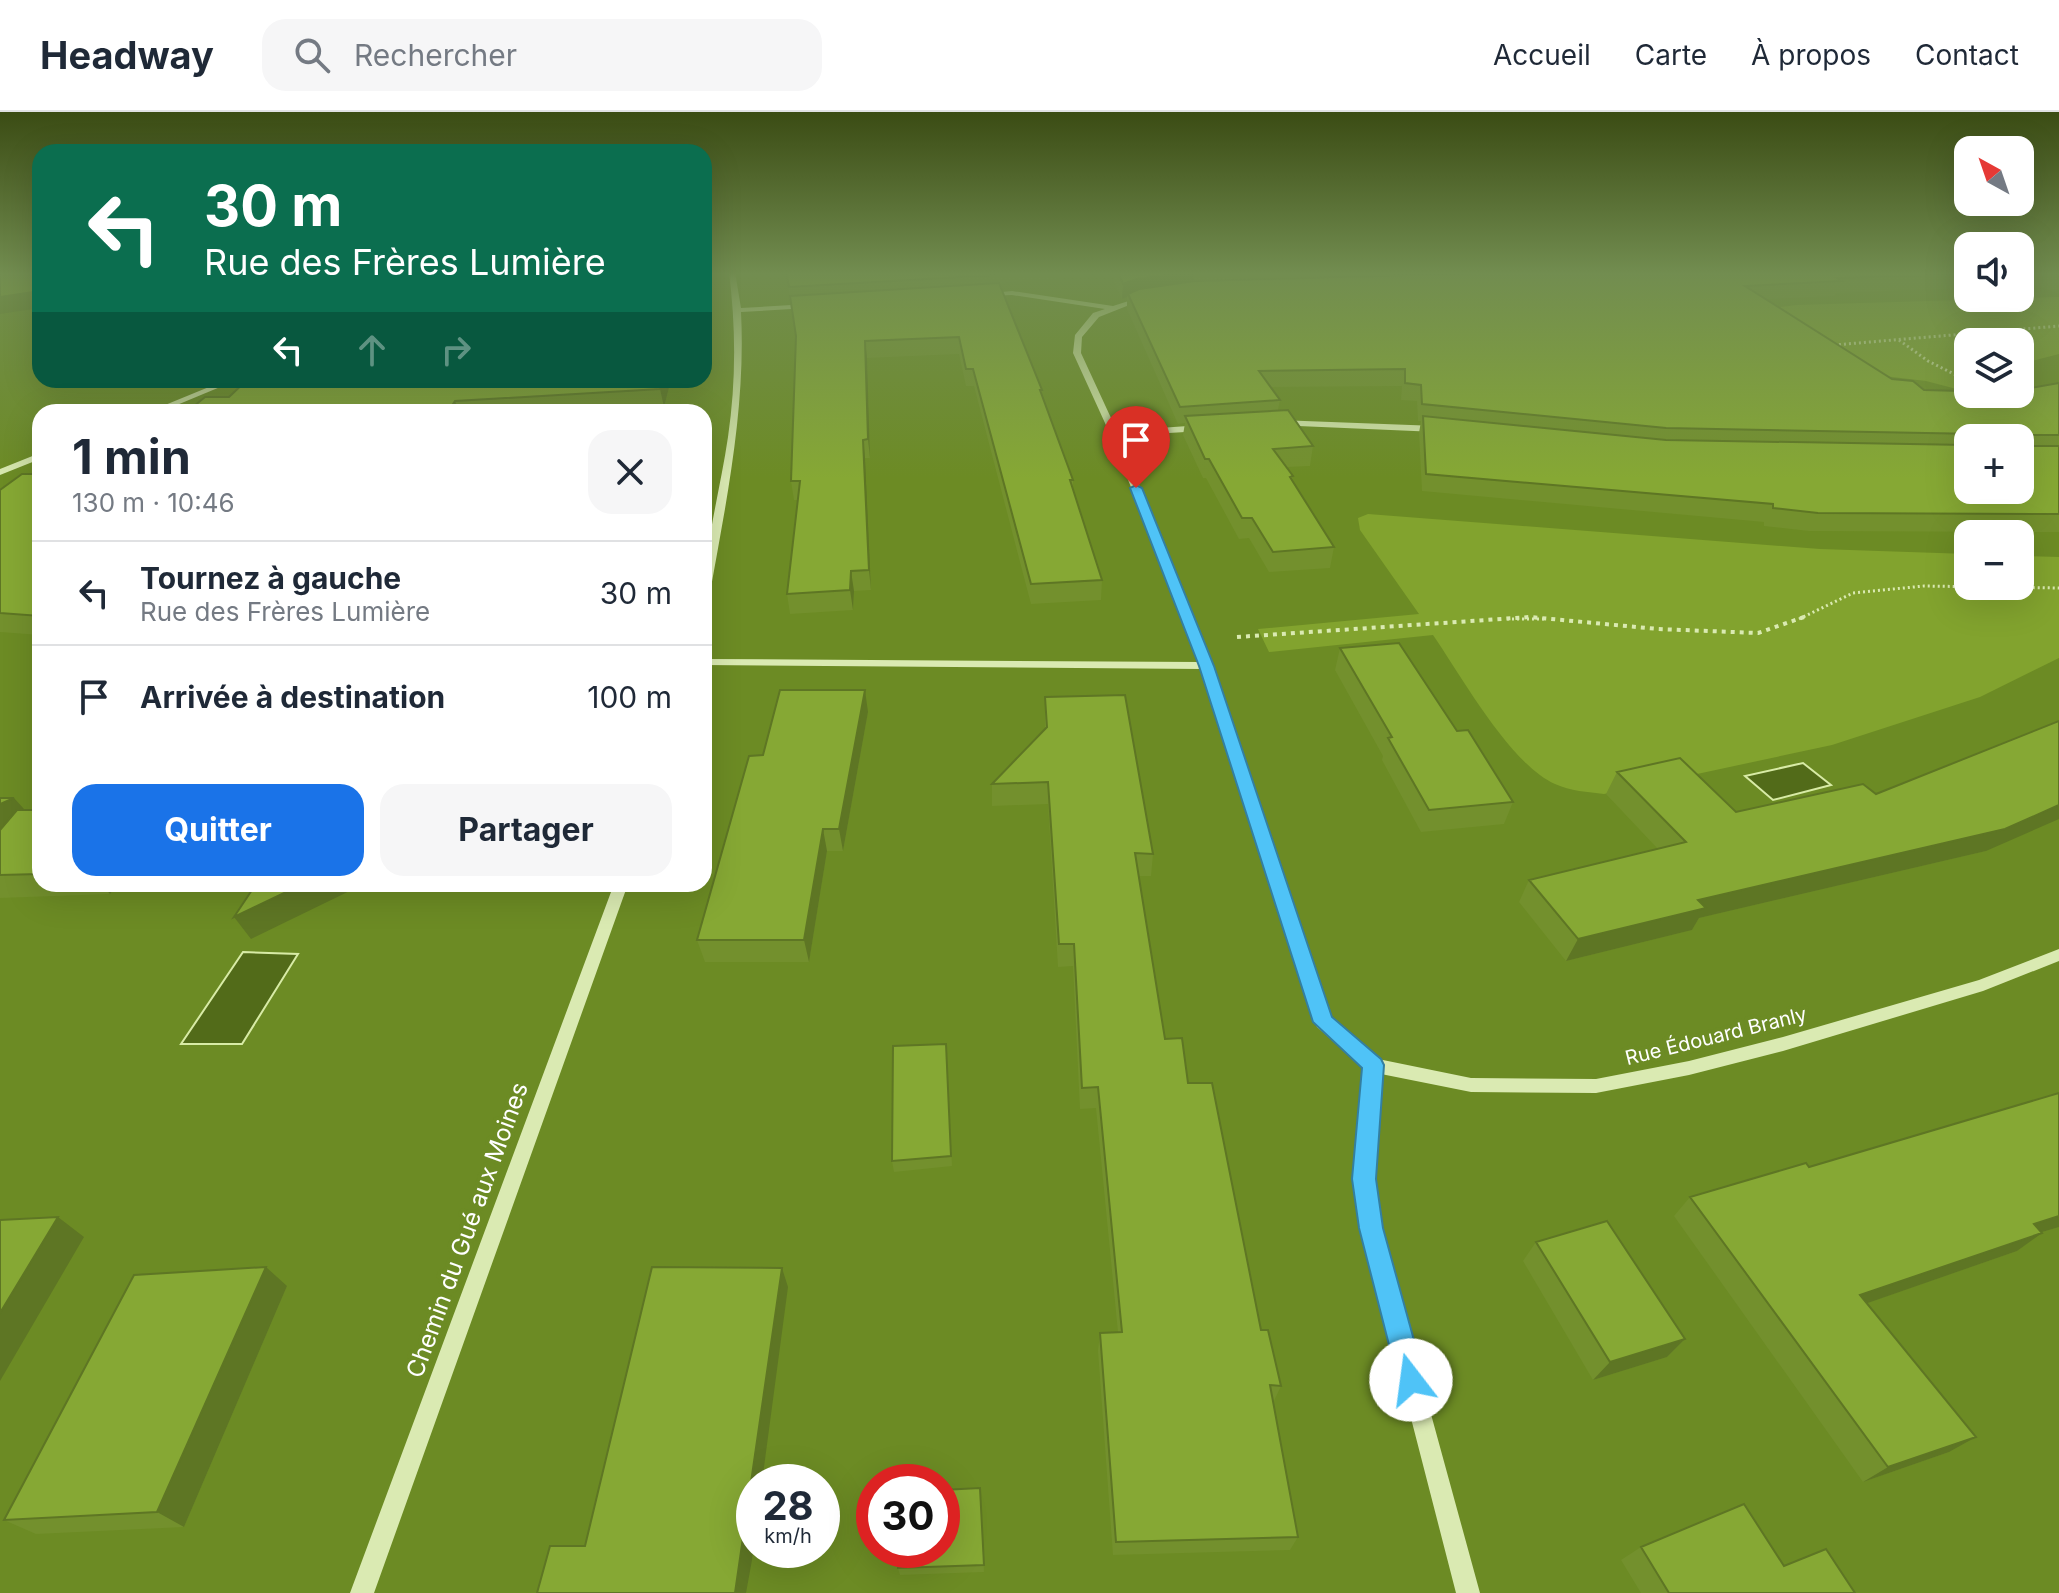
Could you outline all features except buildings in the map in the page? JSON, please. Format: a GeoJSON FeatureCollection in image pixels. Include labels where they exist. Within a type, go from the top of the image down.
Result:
{"type":"FeatureCollection","features":[{"type":"Feature","properties":{"kind":"street"},"geometry":{"type":"LineString","coordinates":[[712,547],[739,375],[739,341]]}},
{"type":"Feature","properties":{"kind":"street"},"geometry":{"type":"LineString","coordinates":[[1078,341],[1077,353],[1114,434],[1207,666],[1323,1022],[1373,1065],[1364,1179],[1371,1228],[1468,1593]]}},
{"type":"Feature","properties":{"kind":"street"},"geometry":{"type":"LineString","coordinates":[[172,404],[213,388]]}},
{"type":"Feature","properties":{"kind":"street"},"geometry":{"type":"LineString","coordinates":[[1261,424],[1307,422],[1456,430]]}},
{"type":"Feature","properties":{"kind":"street"},"geometry":{"type":"LineString","coordinates":[[1114,434],[1215,427]]}},
{"type":"Feature","properties":{"kind":"street"},"geometry":{"type":"LineString","coordinates":[[0,472],[32,459]]}},
{"type":"Feature","properties":{"kind":"street"},"geometry":{"type":"LineString","coordinates":[[712,662],[1207,666]]}},
{"type":"Feature","properties":{"kind":"street","name":"Chemin du Gué aux Moines"},"geometry":{"type":"LineString","coordinates":[[362,1593],[618,892]]}},
{"type":"Feature","properties":{"kind":"street","name":"Rue Édouard Branly"},"geometry":{"type":"LineString","coordinates":[[1373,1065],[1471,1085],[1596,1086],[1689,1068],[1783,1044],[1983,985],[2059,955]]}},
{"type":"Feature","properties":{"kind":"path"},"geometry":{"type":"LineString","coordinates":[[1824,346],[1876,341]]}},
{"type":"Feature","properties":{"kind":"path"},"geometry":{"type":"LineString","coordinates":[[1901,341],[1928,361],[1954,374]]}},
{"type":"Feature","properties":{"kind":"path"},"geometry":{"type":"LineString","coordinates":[[1196,639],[1530,617],[1658,629],[1758,633],[1801,618],[1853,593],[1924,586],[2059,588]]}},
{"type":"Feature","properties":{"kind":"shaded area"},"geometry":{"type":"Polygon","coordinates":[[[1769,341],[1954,341],[1954,388],[1884,376],[1769,341]]]}},
{"type":"Feature","properties":{"kind":"shaded area"},"geometry":{"type":"Polygon","coordinates":[[[2034,341],[2059,341],[2059,354],[2034,360],[2034,341]]]}},
{"type":"Feature","properties":{"kind":"shaded area"},"geometry":{"type":"Polygon","coordinates":[[[1368,514],[1820,549],[1954,554],[1954,600],[2034,600],[2034,556],[2059,557],[2059,658],[1980,697],[1832,745],[1604,794],[1573,790],[1538,774],[1521,758],[1488,718],[1433,635],[1269,652],[1258,629],[1419,614],[1360,530],[1358,518],[1368,514]]]}},
{"type":"Feature","properties":{"kind":"shaded area"},"geometry":{"type":"Polygon","coordinates":[[[1803,763],[1831,785],[1773,800],[1745,776],[1803,763]]]}},
{"type":"Feature","properties":{"kind":"shaded area"},"geometry":{"type":"Polygon","coordinates":[[[243,952],[298,954],[242,1044],[181,1044],[243,952]]]}},
{"type":"Feature","properties":{"kind":"route"},"geometry":{"type":"LineString","coordinates":[[1136,488],[1207,666],[1323,1022],[1373,1065],[1364,1179],[1371,1228],[1411,1380]]}}]}
